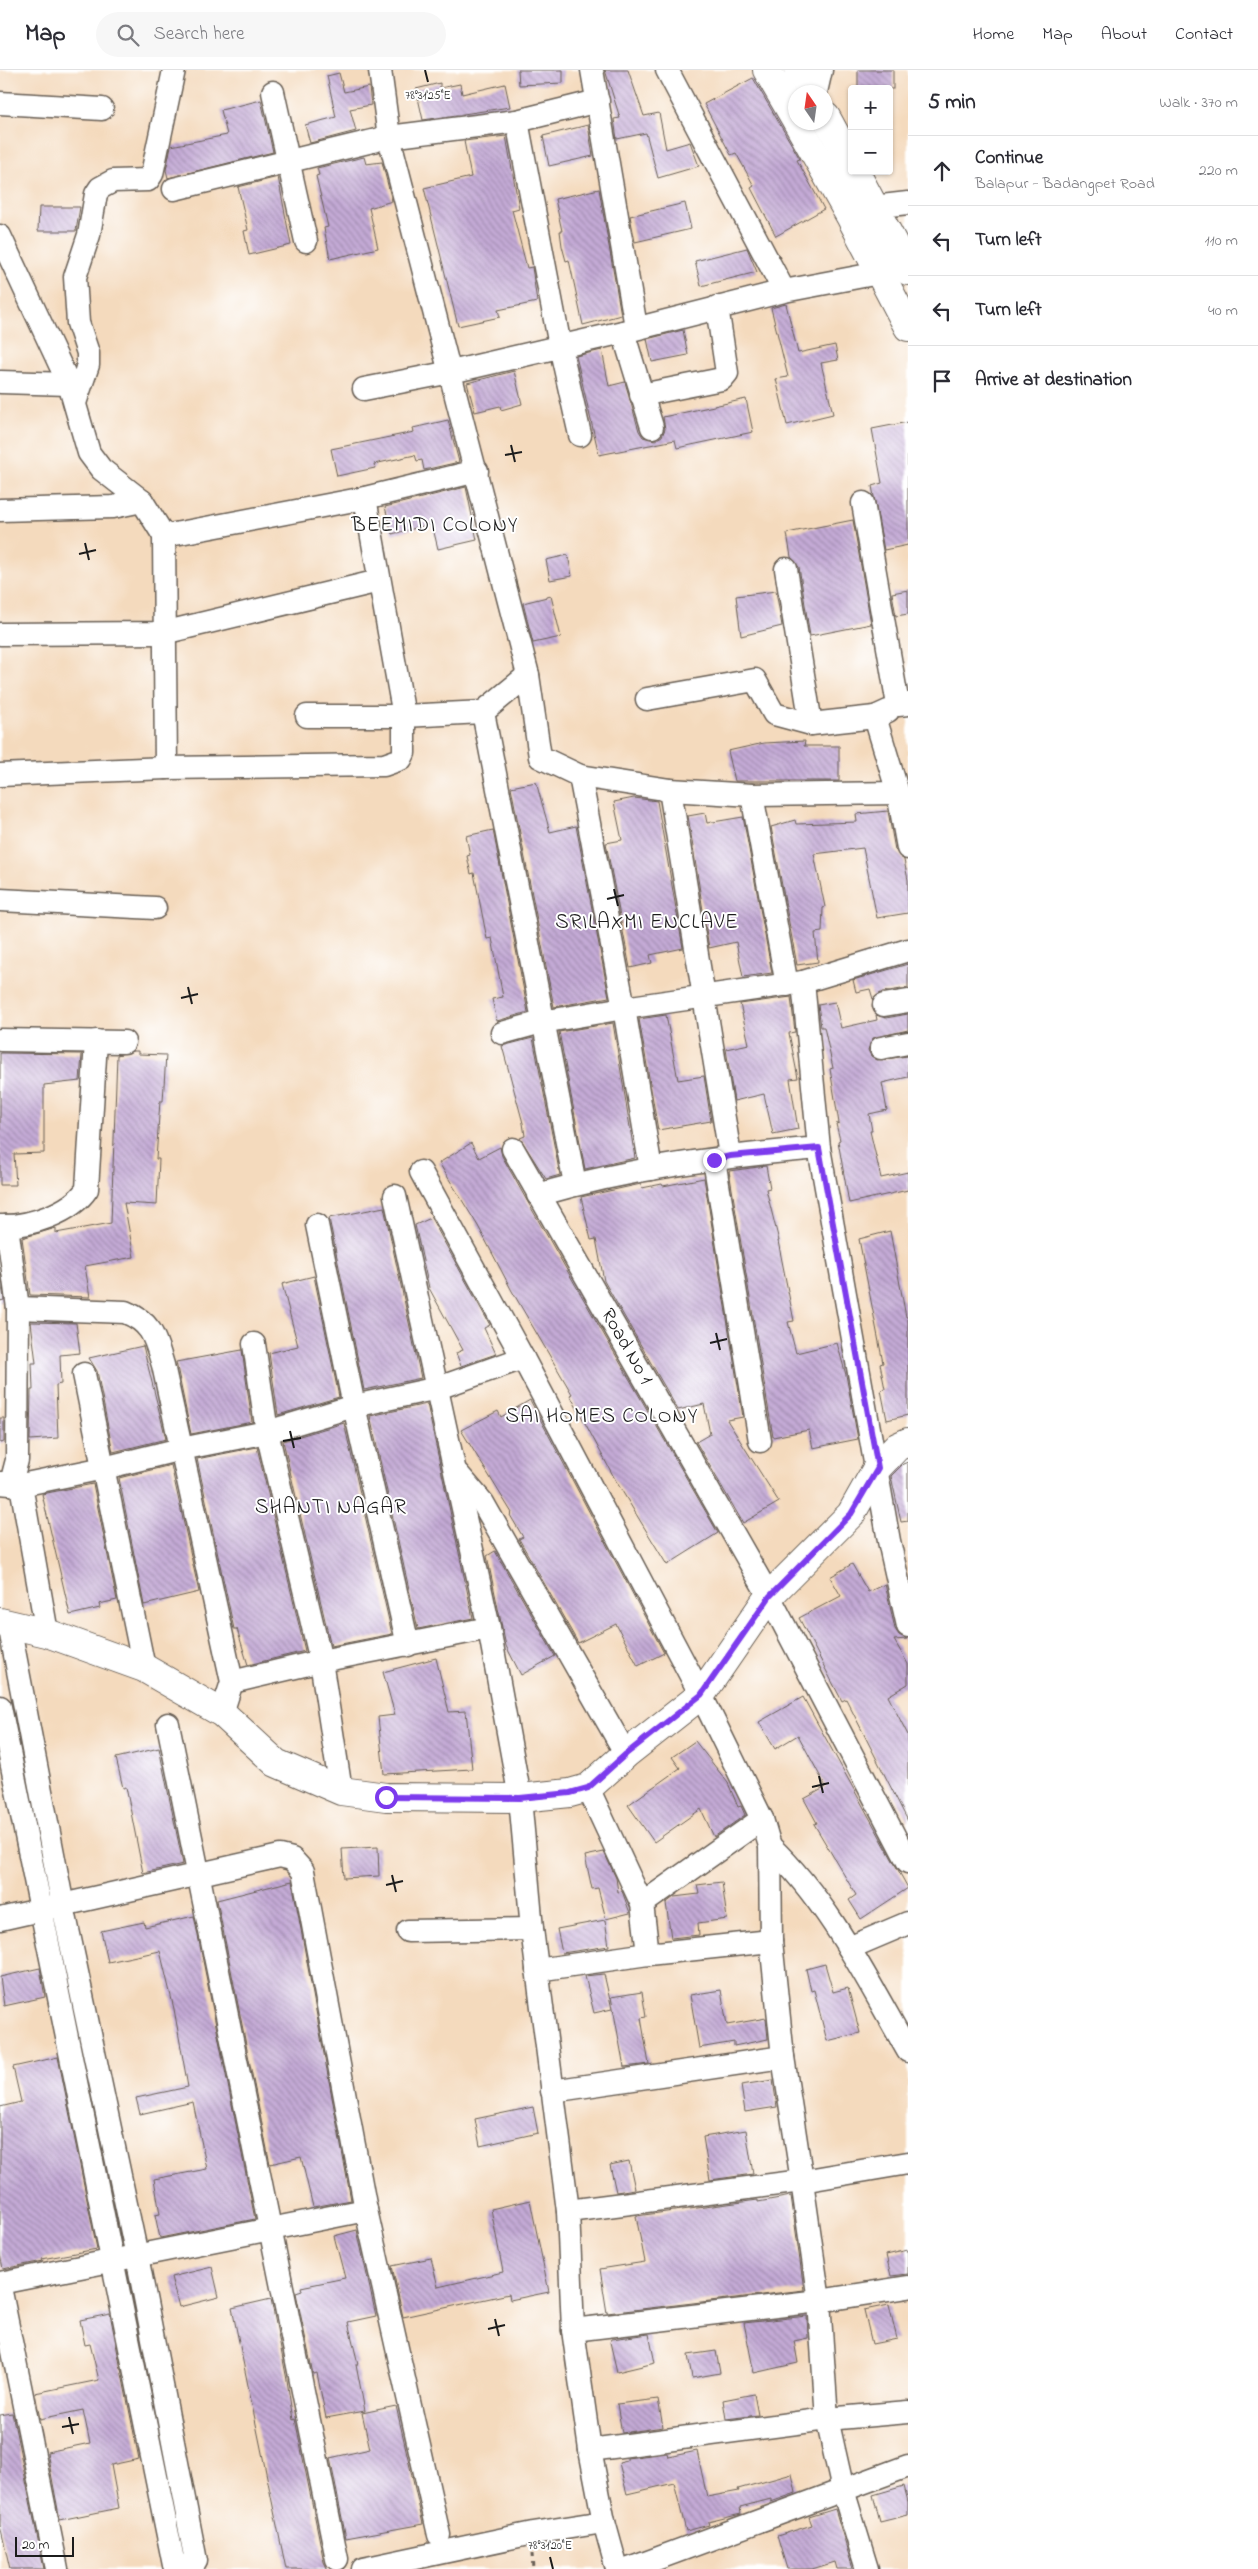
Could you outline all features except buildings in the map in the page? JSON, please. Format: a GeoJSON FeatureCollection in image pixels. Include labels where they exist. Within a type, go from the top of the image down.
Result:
{"type":"FeatureCollection","features":[{"type":"Feature","properties":{"kind":"street"},"geometry":{"type":"LineString","coordinates":[[72,393],[88,365],[88,353],[78,323],[75,277],[90,235],[96,194],[100,188],[113,181],[148,180],[152,174],[174,70]]}},
{"type":"Feature","properties":{"kind":"street"},"geometry":{"type":"LineString","coordinates":[[380,70],[389,137],[477,471],[528,675],[540,758],[580,776],[670,790],[752,795],[898,793]]}},
{"type":"Feature","properties":{"kind":"street"},"geometry":{"type":"LineString","coordinates":[[592,70],[641,395],[652,427]]}},
{"type":"Feature","properties":{"kind":"street"},"geometry":{"type":"LineString","coordinates":[[667,70],[784,290]]}},
{"type":"Feature","properties":{"kind":"street"},"geometry":{"type":"LineString","coordinates":[[767,70],[788,107]]}},
{"type":"Feature","properties":{"kind":"street"},"geometry":{"type":"LineString","coordinates":[[798,70],[808,85]]}},
{"type":"Feature","properties":{"kind":"street"},"geometry":{"type":"LineString","coordinates":[[818,85],[821,70]]}},
{"type":"Feature","properties":{"kind":"street"},"geometry":{"type":"LineString","coordinates":[[273,92],[306,241]]}},
{"type":"Feature","properties":{"kind":"street"},"geometry":{"type":"LineString","coordinates":[[174,188],[389,137],[517,121],[598,101]]}},
{"type":"Feature","properties":{"kind":"street"},"geometry":{"type":"LineString","coordinates":[[0,103],[102,109]]}},
{"type":"Feature","properties":{"kind":"street"},"geometry":{"type":"LineString","coordinates":[[517,121],[560,346],[580,435]]}},
{"type":"Feature","properties":{"kind":"street"},"geometry":{"type":"LineString","coordinates":[[833,129],[848,157]]}},
{"type":"Feature","properties":{"kind":"street"},"geometry":{"type":"LineString","coordinates":[[803,130],[908,271]]}},
{"type":"Feature","properties":{"kind":"street"},"geometry":{"type":"LineString","coordinates":[[856,175],[862,212],[879,272],[908,327]]}},
{"type":"Feature","properties":{"kind":"street"},"geometry":{"type":"LineString","coordinates":[[862,212],[908,203]]}},
{"type":"Feature","properties":{"kind":"street"},"geometry":{"type":"LineString","coordinates":[[2,242],[72,393],[89,453],[102,469],[142,501],[164,536],[163,633],[166,768]]}},
{"type":"Feature","properties":{"kind":"street"},"geometry":{"type":"LineString","coordinates":[[364,389],[451,372],[784,290],[879,272]]}},
{"type":"Feature","properties":{"kind":"street"},"geometry":{"type":"LineString","coordinates":[[641,395],[722,379],[725,376],[727,373],[717,307]]}},
{"type":"Feature","properties":{"kind":"street"},"geometry":{"type":"LineString","coordinates":[[0,382],[72,393]]}},
{"type":"Feature","properties":{"kind":"street"},"geometry":{"type":"LineString","coordinates":[[164,536],[365,498],[477,471]]}},
{"type":"Feature","properties":{"kind":"street"},"geometry":{"type":"LineString","coordinates":[[0,775],[166,768],[384,765],[395,763],[404,753],[404,716],[365,498]]}},
{"type":"Feature","properties":{"kind":"street"},"geometry":{"type":"LineString","coordinates":[[0,510],[113,507],[142,501]]}},
{"type":"Feature","properties":{"kind":"street"},"geometry":{"type":"LineString","coordinates":[[647,700],[755,680],[774,714],[811,724],[875,717],[903,704],[862,503]]}},
{"type":"Feature","properties":{"kind":"street"},"geometry":{"type":"LineString","coordinates":[[786,569],[811,724]]}},
{"type":"Feature","properties":{"kind":"street"},"geometry":{"type":"LineString","coordinates":[[0,634],[163,633],[379,581]]}},
{"type":"Feature","properties":{"kind":"street"},"geometry":{"type":"LineString","coordinates":[[306,716],[404,716],[483,712],[528,675]]}},
{"type":"Feature","properties":{"kind":"street"},"geometry":{"type":"LineString","coordinates":[[483,712],[575,1184]]}},
{"type":"Feature","properties":{"kind":"street"},"geometry":{"type":"LineString","coordinates":[[875,717],[898,793],[908,848]]}},
{"type":"Feature","properties":{"kind":"street"},"geometry":{"type":"LineString","coordinates":[[580,776],[624,1008],[651,1169]]}},
{"type":"Feature","properties":{"kind":"street"},"geometry":{"type":"LineString","coordinates":[[670,790],[704,998],[722,1158],[760,1441]]}},
{"type":"Feature","properties":{"kind":"street"},"geometry":{"type":"LineString","coordinates":[[752,795],[795,984],[819,1148],[878,1468],[898,1540],[908,1626]]}},
{"type":"Feature","properties":{"kind":"street"},"geometry":{"type":"LineString","coordinates":[[0,900],[155,908]]}},
{"type":"Feature","properties":{"kind":"street"},"geometry":{"type":"LineString","coordinates":[[502,1032],[542,1022],[624,1008],[795,984],[908,950]]}},
{"type":"Feature","properties":{"kind":"street"},"geometry":{"type":"LineString","coordinates":[[884,1005],[908,1001]]}},
{"type":"Feature","properties":{"kind":"street"},"geometry":{"type":"LineString","coordinates":[[0,1040],[124,1042]]}},
{"type":"Feature","properties":{"kind":"street"},"geometry":{"type":"LineString","coordinates":[[47,1633],[10,1484],[17,1460],[18,1308],[4,1226],[30,1223],[50,1215],[80,1199],[87,1189],[96,1041]]}},
{"type":"Feature","properties":{"kind":"street"},"geometry":{"type":"LineString","coordinates":[[880,1048],[908,1042]]}},
{"type":"Feature","properties":{"kind":"street"},"geometry":{"type":"LineString","coordinates":[[538,1195],[575,1184],[651,1169],[722,1158],[819,1148]]}},
{"type":"Feature","properties":{"kind":"street","name":"Road No 1"},"geometry":{"type":"LineString","coordinates":[[513,1149],[770,1596],[908,1862]]}},
{"type":"Feature","properties":{"kind":"street"},"geometry":{"type":"LineString","coordinates":[[421,1172],[523,1358],[701,1695],[762,1819],[770,1846],[771,1941],[783,2057],[819,2301],[827,2419],[842,2490],[867,2569]]}},
{"type":"Feature","properties":{"kind":"street"},"geometry":{"type":"LineString","coordinates":[[395,1196],[489,1628],[520,1798],[532,1929],[568,2211],[573,2330],[590,2450],[604,2522],[617,2569]]}},
{"type":"Feature","properties":{"kind":"street"},"geometry":{"type":"LineString","coordinates":[[318,1225],[354,1406],[408,1645]]}},
{"type":"Feature","properties":{"kind":"street"},"geometry":{"type":"LineString","coordinates":[[18,1308],[125,1312],[141,1318],[154,1336],[181,1448],[232,1682],[222,1713]]}},
{"type":"Feature","properties":{"kind":"street"},"geometry":{"type":"LineString","coordinates":[[254,1344],[267,1432],[321,1661],[341,1790]]}},
{"type":"Feature","properties":{"kind":"street"},"geometry":{"type":"LineString","coordinates":[[10,1484],[104,1468],[181,1448],[267,1432],[354,1406],[438,1388],[523,1358]]}},
{"type":"Feature","properties":{"kind":"street"},"geometry":{"type":"LineString","coordinates":[[84,1374],[144,1668]]}},
{"type":"Feature","properties":{"kind":"street"},"geometry":{"type":"LineString","coordinates":[[0,1707],[174,2565],[176,2567],[194,2564],[196,2561],[137,2256],[4,1623],[47,1633],[144,1668],[222,1713],[276,1763],[341,1790],[386,1797],[520,1798],[570,1793],[588,1788],[626,1754],[701,1695],[770,1596],[851,1514],[878,1468],[897,1447],[908,1442]]}},
{"type":"Feature","properties":{"kind":"street"},"geometry":{"type":"LineString","coordinates":[[456,1472],[483,1503],[626,1754]]}},
{"type":"Feature","properties":{"kind":"street"},"geometry":{"type":"LineString","coordinates":[[232,1682],[321,1661],[489,1628]]}},
{"type":"Feature","properties":{"kind":"street"},"geometry":{"type":"LineString","coordinates":[[168,1724],[337,2558]]}},
{"type":"Feature","properties":{"kind":"street"},"geometry":{"type":"LineString","coordinates":[[588,1788],[642,1904],[648,1954]]}},
{"type":"Feature","properties":{"kind":"street"},"geometry":{"type":"LineString","coordinates":[[642,1904],[762,1819]]}},
{"type":"Feature","properties":{"kind":"street"},"geometry":{"type":"LineString","coordinates":[[770,1846],[797,1872],[849,1948],[908,2051]]}},
{"type":"Feature","properties":{"kind":"street"},"geometry":{"type":"LineString","coordinates":[[0,1920],[280,1856],[292,1859],[303,1871],[366,2210],[439,2535]]}},
{"type":"Feature","properties":{"kind":"street"},"geometry":{"type":"LineString","coordinates":[[849,1948],[908,1924]]}},
{"type":"Feature","properties":{"kind":"street"},"geometry":{"type":"LineString","coordinates":[[408,1931],[532,1929]]}},
{"type":"Feature","properties":{"kind":"street"},"geometry":{"type":"LineString","coordinates":[[537,1970],[648,1954],[771,1941]]}},
{"type":"Feature","properties":{"kind":"street"},"geometry":{"type":"LineString","coordinates":[[552,2091],[783,2057]]}},
{"type":"Feature","properties":{"kind":"street"},"geometry":{"type":"LineString","coordinates":[[568,2211],[802,2181],[908,2163]]}},
{"type":"Feature","properties":{"kind":"street"},"geometry":{"type":"LineString","coordinates":[[0,2283],[366,2210]]}},
{"type":"Feature","properties":{"kind":"street"},"geometry":{"type":"LineString","coordinates":[[0,2287],[57,2569]]}},
{"type":"Feature","properties":{"kind":"street"},"geometry":{"type":"LineString","coordinates":[[573,2330],[819,2301],[908,2287]]}},
{"type":"Feature","properties":{"kind":"street"},"geometry":{"type":"LineString","coordinates":[[590,2450],[827,2419],[908,2412]]}},
{"type":"Feature","properties":{"kind":"street"},"geometry":{"type":"LineString","coordinates":[[629,2569],[908,2466]]}},
{"type":"Feature","properties":{"kind":"street"},"geometry":{"type":"LineString","coordinates":[[363,2569],[533,2533],[604,2522]]}},
{"type":"Feature","properties":{"kind":"district","name":"BEEMIDI COLONY"},"geometry":{"type":"Point","coordinates":[435,526]}},
{"type":"Feature","properties":{"kind":"district","name":"SRILAXMI ENCLAVE"},"geometry":{"type":"Point","coordinates":[647,923]}},
{"type":"Feature","properties":{"kind":"district","name":"SAI HOMES COLONY"},"geometry":{"type":"Point","coordinates":[602,1417]}},
{"type":"Feature","properties":{"kind":"district","name":"SHANTI NAGAR"},"geometry":{"type":"Point","coordinates":[331,1508]}},
{"type":"Feature","properties":{"kind":"route"},"geometry":{"type":"LineString","coordinates":[[386,1797],[520,1798],[570,1793],[588,1788],[626,1754],[701,1695],[770,1596],[851,1514],[878,1468],[819,1148],[730,1156],[714,1160]]}}]}
